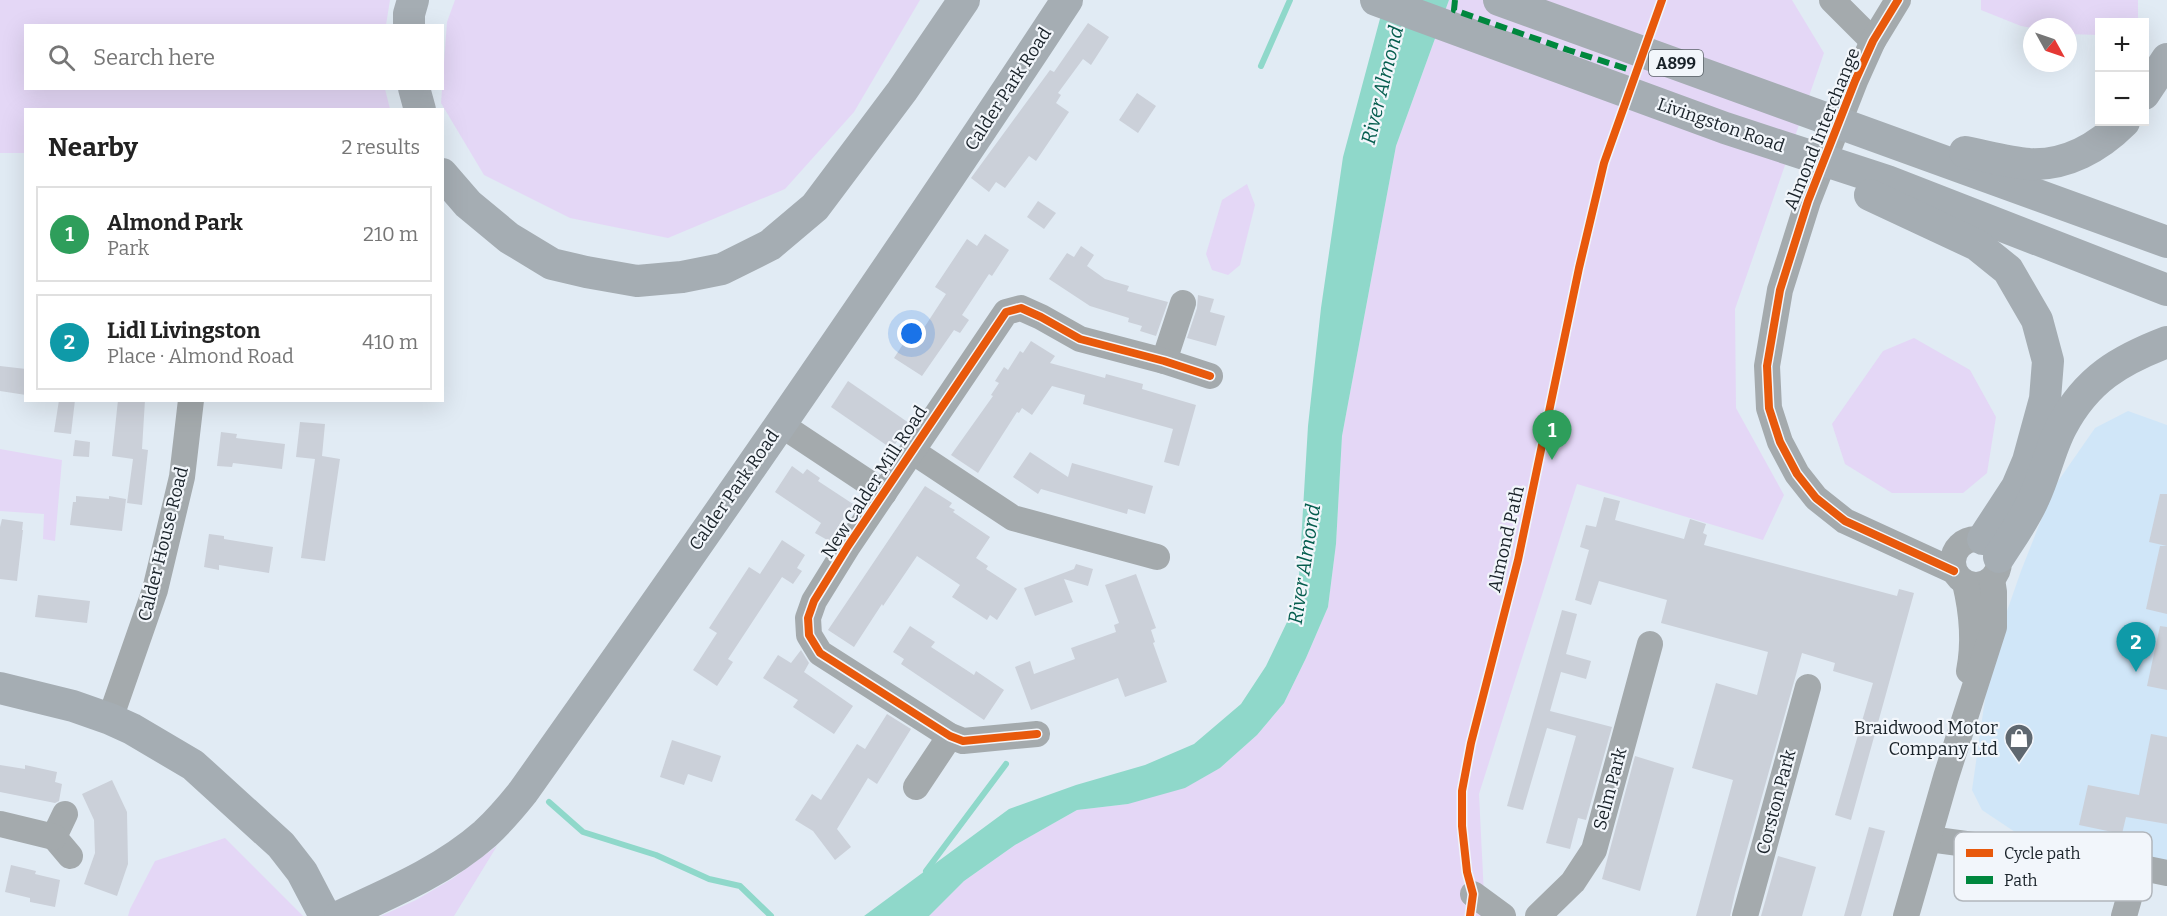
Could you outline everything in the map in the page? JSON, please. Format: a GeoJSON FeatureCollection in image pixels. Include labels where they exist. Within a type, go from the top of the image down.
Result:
{"type":"FeatureCollection","features":[{"type":"Feature","properties":{"kind":"main road"},"geometry":{"type":"LineString","coordinates":[[409,24],[413,0]]}},
{"type":"Feature","properties":{"kind":"main road"},"geometry":{"type":"LineString","coordinates":[[444,176],[468,204],[509,238],[552,264],[637,281],[682,277],[722,269],[770,245],[816,207],[902,91],[964,0]]}},
{"type":"Feature","properties":{"kind":"main road","name":"Calder Park Road"},"geometry":{"type":"LineString","coordinates":[[340,916],[409,885],[440,867],[484,834],[503,816],[553,750],[780,424],[980,134],[1067,0]]}},
{"type":"Feature","properties":{"kind":"main road","name":"Livingston Road"},"geometry":{"type":"LineString","coordinates":[[1376,0],[1725,128],[1884,190],[2167,290]]}},
{"type":"Feature","properties":{"kind":"main road","name":"A899"},"geometry":{"type":"LineString","coordinates":[[1499,0],[1853,127],[1903,142],[2167,242]]}},
{"type":"Feature","properties":{"kind":"main road"},"geometry":{"type":"LineString","coordinates":[[2149,88],[2167,59]]}},
{"type":"Feature","properties":{"kind":"main road"},"geometry":{"type":"LineString","coordinates":[[415,90],[419,108]]}},
{"type":"Feature","properties":{"kind":"main road"},"geometry":{"type":"LineString","coordinates":[[1903,142],[2030,164],[2058,161],[2083,152],[2110,136],[2120,126]]}},
{"type":"Feature","properties":{"kind":"main road"},"geometry":{"type":"LineString","coordinates":[[1884,190],[1977,245],[2008,270],[2037,320],[2048,361],[2045,399],[2028,460],[1975,563]]}},
{"type":"Feature","properties":{"kind":"main road"},"geometry":{"type":"LineString","coordinates":[[1975,563],[2020,525],[2034,498],[2062,425],[2088,389],[2113,367],[2138,353],[2167,342]]}},
{"type":"Feature","properties":{"kind":"main road"},"geometry":{"type":"LineString","coordinates":[[0,688],[31,694],[110,719],[151,739],[193,765],[281,845],[303,872],[325,916]]}},
{"type":"Feature","properties":{"kind":"street"},"geometry":{"type":"LineString","coordinates":[[1832,0],[1873,41]]}},
{"type":"Feature","properties":{"kind":"street","name":"Almond Interchange"},"geometry":{"type":"LineString","coordinates":[[1898,0],[1873,41],[1855,81],[1808,201],[1780,290],[1767,366],[1769,408],[1780,442],[1797,474],[1816,498],[1845,521],[1975,563]]}},
{"type":"Feature","properties":{"kind":"street"},"geometry":{"type":"LineString","coordinates":[[1164,361],[1183,303]]}},
{"type":"Feature","properties":{"kind":"street","name":"New Calder Mill Road"},"geometry":{"type":"LineString","coordinates":[[1037,734],[963,741],[950,736],[820,653],[809,635],[808,618],[814,601],[1006,312],[1021,308],[1080,339],[1164,361],[1210,376]]}},
{"type":"Feature","properties":{"kind":"street","name":"Calder House Road"},"geometry":{"type":"LineString","coordinates":[[110,719],[155,591],[182,477],[191,402]]}},
{"type":"Feature","properties":{"kind":"street","name":"New Calder Mill Road"},"geometry":{"type":"LineString","coordinates":[[780,424],[884,493]]}},
{"type":"Feature","properties":{"kind":"street","name":"New Calder Mill Road"},"geometry":{"type":"LineString","coordinates":[[912,451],[1013,518],[1157,557]]}},
{"type":"Feature","properties":{"kind":"street"},"geometry":{"type":"LineString","coordinates":[[1906,916],[1946,777],[1994,627],[1994,592],[1975,563]]}},
{"type":"Feature","properties":{"kind":"street","name":"Selm Park"},"geometry":{"type":"LineString","coordinates":[[1538,916],[1573,882],[1594,850],[1650,644]]}},
{"type":"Feature","properties":{"kind":"street","name":"Corston Park"},"geometry":{"type":"LineString","coordinates":[[1745,916],[1808,687]]}},
{"type":"Feature","properties":{"kind":"street"},"geometry":{"type":"LineString","coordinates":[[916,787],[950,736]]}},
{"type":"Feature","properties":{"kind":"street"},"geometry":{"type":"LineString","coordinates":[[54,837],[65,814]]}},
{"type":"Feature","properties":{"kind":"street"},"geometry":{"type":"LineString","coordinates":[[0,824],[54,837],[70,856]]}},
{"type":"Feature","properties":{"kind":"street"},"geometry":{"type":"LineString","coordinates":[[1929,839],[1954,842]]}},
{"type":"Feature","properties":{"kind":"street"},"geometry":{"type":"LineString","coordinates":[[2152,870],[2167,873]]}},
{"type":"Feature","properties":{"kind":"street"},"geometry":{"type":"LineString","coordinates":[[1473,894],[1503,916]]}},
{"type":"Feature","properties":{"kind":"street"},"geometry":{"type":"LineString","coordinates":[[2124,916],[2128,901]]}},
{"type":"Feature","properties":{"kind":"shaded area"},"geometry":{"type":"Polygon","coordinates":[[[0,0],[390,0],[386,24],[24,24],[24,90],[385,90],[390,108],[24,108],[24,153],[0,153],[0,0]]]}},
{"type":"Feature","properties":{"kind":"shaded area"},"geometry":{"type":"Polygon","coordinates":[[[455,0],[920,0],[854,112],[785,189],[668,238],[570,218],[484,175],[441,103],[442,90],[444,90],[447,22],[455,0]]]}},
{"type":"Feature","properties":{"kind":"shaded area"},"geometry":{"type":"Polygon","coordinates":[[[1449,0],[1792,0],[1824,53],[1735,309],[1736,408],[1784,495],[1763,540],[1577,484],[1479,794],[1485,916],[929,916],[964,881],[1015,845],[1077,810],[1128,804],[1220,768],[1257,735],[1284,703],[1328,607],[1336,544],[1342,436],[1396,146],[1449,0]]]}},
{"type":"Feature","properties":{"kind":"shaded area"},"geometry":{"type":"Polygon","coordinates":[[[1981,0],[2138,0],[2138,18],[2095,18],[2095,35],[2077,34],[2077,18],[2023,18],[2023,26],[1981,10],[1981,0]]]}},
{"type":"Feature","properties":{"kind":"shaded area"},"geometry":{"type":"Polygon","coordinates":[[[1247,184],[1255,205],[1240,265],[1228,275],[1212,270],[1206,254],[1222,200],[1247,184]]]}},
{"type":"Feature","properties":{"kind":"shaded area"},"geometry":{"type":"Polygon","coordinates":[[[1914,338],[1970,370],[1996,417],[1987,473],[1963,493],[1892,493],[1845,464],[1832,424],[1883,351],[1914,338]]]}},
{"type":"Feature","properties":{"kind":"shaded area"},"geometry":{"type":"Polygon","coordinates":[[[2128,411],[2167,425],[2167,865],[2152,862],[2152,832],[2015,832],[1982,810],[1972,790],[1991,657],[2054,487],[2095,428],[2128,411]]]}},
{"type":"Feature","properties":{"kind":"shaded area"},"geometry":{"type":"Polygon","coordinates":[[[0,449],[62,460],[55,541],[43,539],[44,514],[0,511],[0,449]]]}},
{"type":"Feature","properties":{"kind":"shaded area"},"geometry":{"type":"Polygon","coordinates":[[[225,838],[303,916],[128,916],[155,861],[225,838]]]}},
{"type":"Feature","properties":{"kind":"shaded area"},"geometry":{"type":"Polygon","coordinates":[[[497,846],[454,916],[381,916],[416,900],[452,879],[497,846]]]}},
{"type":"Feature","properties":{"kind":"water","name":"River Almond"},"geometry":{"type":"Polygon","coordinates":[[[1385,0],[1449,0],[1396,146],[1342,436],[1336,544],[1328,607],[1284,703],[1257,735],[1220,768],[1185,788],[1128,804],[1077,810],[1015,845],[964,881],[929,916],[864,916],[1009,809],[1076,785],[1145,765],[1194,744],[1241,704],[1266,666],[1288,620],[1299,576],[1308,426],[1321,308],[1343,157],[1385,0]]]}},
{"type":"Feature","properties":{"kind":"building"},"geometry":{"type":"Polygon","coordinates":[[[1088,23],[1109,37],[1091,65],[1083,59],[1058,93],[1061,95],[1056,103],[1069,112],[1036,161],[1029,156],[1005,188],[996,182],[989,192],[971,178],[1050,70],[1054,72],[1088,23]]]}},
{"type":"Feature","properties":{"kind":"building"},"geometry":{"type":"Polygon","coordinates":[[[1137,93],[1156,106],[1138,133],[1119,120],[1137,93]]]}},
{"type":"Feature","properties":{"kind":"building"},"geometry":{"type":"Polygon","coordinates":[[[1038,201],[1056,213],[1044,229],[1027,217],[1038,201]]]}},
{"type":"Feature","properties":{"kind":"building"},"geometry":{"type":"Polygon","coordinates":[[[985,234],[1009,250],[992,276],[989,274],[962,315],[969,320],[960,333],[954,330],[922,376],[894,358],[911,332],[918,337],[946,294],[935,287],[967,239],[977,246],[985,234]]]}},
{"type":"Feature","properties":{"kind":"building"},"geometry":{"type":"Polygon","coordinates":[[[1081,246],[1094,255],[1087,266],[1105,279],[1129,286],[1127,291],[1168,302],[1156,336],[1140,331],[1142,326],[1128,322],[1129,318],[1090,306],[1049,279],[1067,253],[1074,257],[1081,246]]]}},
{"type":"Feature","properties":{"kind":"building"},"geometry":{"type":"Polygon","coordinates":[[[1198,295],[1214,299],[1210,312],[1225,316],[1216,346],[1187,338],[1197,308],[1198,295]]]}},
{"type":"Feature","properties":{"kind":"building"},"geometry":{"type":"Polygon","coordinates":[[[1031,341],[1055,356],[1050,363],[1105,378],[1106,374],[1143,384],[1142,389],[1196,405],[1179,466],[1164,462],[1173,429],[1083,404],[1085,395],[1052,386],[1032,415],[1022,408],[1019,413],[1017,412],[978,473],[951,455],[993,396],[991,395],[999,383],[995,381],[1004,367],[1008,370],[1020,351],[1023,353],[1031,341]]]}},
{"type":"Feature","properties":{"kind":"building"},"geometry":{"type":"Polygon","coordinates":[[[0,366],[24,369],[24,395],[0,391],[0,366]]]}},
{"type":"Feature","properties":{"kind":"building"},"geometry":{"type":"Polygon","coordinates":[[[848,381],[909,423],[892,449],[831,407],[848,381]]]}},
{"type":"Feature","properties":{"kind":"building"},"geometry":{"type":"Polygon","coordinates":[[[59,402],[75,402],[71,434],[54,432],[59,402]]]}},
{"type":"Feature","properties":{"kind":"building"},"geometry":{"type":"Polygon","coordinates":[[[118,402],[145,402],[142,449],[148,450],[142,505],[127,503],[133,459],[112,456],[118,402]]]}},
{"type":"Feature","properties":{"kind":"building"},"geometry":{"type":"Polygon","coordinates":[[[300,422],[325,424],[322,456],[340,459],[325,561],[301,558],[315,459],[296,457],[300,422]]]}},
{"type":"Feature","properties":{"kind":"building"},"geometry":{"type":"Polygon","coordinates":[[[221,432],[237,434],[236,438],[285,444],[282,469],[233,463],[232,467],[217,466],[221,432]]]}},
{"type":"Feature","properties":{"kind":"building"},"geometry":{"type":"Polygon","coordinates":[[[75,440],[90,442],[89,457],[73,456],[75,440]]]}},
{"type":"Feature","properties":{"kind":"building"},"geometry":{"type":"Polygon","coordinates":[[[1030,452],[1068,477],[1072,463],[1153,486],[1145,514],[1128,509],[1127,514],[1041,489],[1038,494],[1013,477],[1030,452]]]}},
{"type":"Feature","properties":{"kind":"building"},"geometry":{"type":"Polygon","coordinates":[[[792,466],[803,474],[807,469],[820,478],[818,481],[853,504],[829,541],[815,533],[821,523],[775,492],[792,466]]]}},
{"type":"Feature","properties":{"kind":"building"},"geometry":{"type":"Polygon","coordinates":[[[925,486],[952,503],[949,507],[955,510],[953,512],[990,537],[976,558],[988,566],[986,569],[1017,589],[997,620],[990,615],[987,620],[952,597],[960,585],[917,556],[854,647],[828,630],[925,486]]]}},
{"type":"Feature","properties":{"kind":"building"},"geometry":{"type":"Polygon","coordinates":[[[2160,494],[2167,494],[2167,546],[2149,542],[2160,494]]]}},
{"type":"Feature","properties":{"kind":"building"},"geometry":{"type":"Polygon","coordinates":[[[76,496],[109,499],[109,496],[126,499],[122,531],[70,525],[76,496]]]}},
{"type":"Feature","properties":{"kind":"building"},"geometry":{"type":"Polygon","coordinates":[[[1604,497],[1620,501],[1615,520],[1684,539],[1690,519],[1706,524],[1703,533],[1707,535],[1704,545],[1897,596],[1899,589],[1914,593],[1851,820],[1835,815],[1873,683],[1833,671],[1835,663],[1802,653],[1730,916],[1696,916],[1733,780],[1692,768],[1716,683],[1757,695],[1768,652],[1661,623],[1667,600],[1599,581],[1591,605],[1575,600],[1589,550],[1580,547],[1586,525],[1596,527],[1604,497]]]}},
{"type":"Feature","properties":{"kind":"building"},"geometry":{"type":"Polygon","coordinates":[[[2,519],[23,522],[17,581],[0,579],[2,519]]]}},
{"type":"Feature","properties":{"kind":"building"},"geometry":{"type":"Polygon","coordinates":[[[209,534],[224,536],[224,539],[273,547],[269,573],[219,565],[219,570],[204,567],[209,534]]]}},
{"type":"Feature","properties":{"kind":"building"},"geometry":{"type":"Polygon","coordinates":[[[782,540],[805,555],[797,568],[802,571],[793,584],[782,577],[728,659],[733,662],[717,686],[693,670],[717,633],[709,628],[749,567],[760,574],[782,540]]]}},
{"type":"Feature","properties":{"kind":"building"},"geometry":{"type":"Polygon","coordinates":[[[2160,546],[2167,546],[2167,614],[2146,609],[2160,546]]]}},
{"type":"Feature","properties":{"kind":"building"},"geometry":{"type":"Polygon","coordinates":[[[1076,564],[1093,569],[1088,586],[1064,579],[1073,602],[1035,616],[1024,588],[1074,569],[1076,564]]]}},
{"type":"Feature","properties":{"kind":"building"},"geometry":{"type":"Polygon","coordinates":[[[1136,574],[1156,628],[1151,630],[1155,642],[1153,643],[1167,682],[1125,697],[1118,678],[1031,710],[1015,667],[1030,661],[1034,674],[1075,659],[1071,648],[1116,632],[1114,625],[1119,623],[1105,585],[1136,574]]]}},
{"type":"Feature","properties":{"kind":"building"},"geometry":{"type":"Polygon","coordinates":[[[38,595],[90,601],[87,623],[35,617],[38,595]]]}},
{"type":"Feature","properties":{"kind":"building"},"geometry":{"type":"Polygon","coordinates":[[[1562,610],[1577,614],[1566,654],[1591,661],[1586,679],[1561,672],[1550,711],[1612,727],[1586,820],[1578,818],[1570,849],[1546,843],[1576,736],[1547,728],[1523,810],[1507,806],[1562,610]]]}},
{"type":"Feature","properties":{"kind":"building"},"geometry":{"type":"Polygon","coordinates":[[[910,626],[935,642],[931,647],[974,675],[976,671],[1004,690],[984,720],[901,664],[904,659],[893,652],[910,626]]]}},
{"type":"Feature","properties":{"kind":"building"},"geometry":{"type":"Polygon","coordinates":[[[2160,626],[2167,627],[2167,690],[2147,686],[2160,626]]]}},
{"type":"Feature","properties":{"kind":"building"},"geometry":{"type":"Polygon","coordinates":[[[801,650],[809,663],[804,672],[853,706],[834,734],[793,707],[798,700],[763,678],[778,655],[791,663],[801,650]]]}},
{"type":"Feature","properties":{"kind":"building"},"geometry":{"type":"Polygon","coordinates":[[[887,714],[911,729],[877,784],[868,778],[837,829],[851,847],[835,860],[813,831],[795,820],[812,794],[821,800],[857,744],[865,749],[887,714]]]}},
{"type":"Feature","properties":{"kind":"building"},"geometry":{"type":"Polygon","coordinates":[[[2151,734],[2167,737],[2167,824],[2126,817],[2122,832],[2079,825],[2088,785],[2139,795],[2151,734]]]}},
{"type":"Feature","properties":{"kind":"building"},"geometry":{"type":"Polygon","coordinates":[[[672,740],[721,756],[712,782],[688,774],[684,785],[660,777],[672,740]]]}},
{"type":"Feature","properties":{"kind":"building"},"geometry":{"type":"Polygon","coordinates":[[[1635,756],[1674,768],[1640,891],[1602,879],[1635,756]]]}},
{"type":"Feature","properties":{"kind":"building"},"geometry":{"type":"Polygon","coordinates":[[[0,765],[25,769],[25,765],[57,772],[55,782],[62,784],[59,801],[55,803],[0,792],[0,765]]]}},
{"type":"Feature","properties":{"kind":"building"},"geometry":{"type":"Polygon","coordinates":[[[112,780],[127,812],[128,864],[117,896],[84,884],[95,853],[94,820],[82,794],[112,780]]]}},
{"type":"Feature","properties":{"kind":"building"},"geometry":{"type":"Polygon","coordinates":[[[1869,827],[1885,831],[1861,916],[1844,916],[1869,827]]]}},
{"type":"Feature","properties":{"kind":"building"},"geometry":{"type":"Polygon","coordinates":[[[1778,856],[1816,867],[1802,916],[1761,916],[1778,856]]]}},
{"type":"Feature","properties":{"kind":"building"},"geometry":{"type":"Polygon","coordinates":[[[11,865],[60,880],[55,907],[30,902],[30,898],[5,892],[11,865]]]}},
{"type":"Feature","properties":{"kind":"waterway"},"geometry":{"type":"LineString","coordinates":[[1261,66],[1290,0]]}},
{"type":"Feature","properties":{"kind":"waterway"},"geometry":{"type":"LineString","coordinates":[[926,871],[1006,764]]}},
{"type":"Feature","properties":{"kind":"waterway"},"geometry":{"type":"LineString","coordinates":[[549,802],[583,832],[656,855],[709,879],[740,886],[771,916]]}},
{"type":"Feature","properties":{"kind":"marked path"},"geometry":{"type":"LineString","coordinates":[[1455,0],[1454,10],[1637,72]]}},
{"type":"Feature","properties":{"kind":"cycle path","name":"Almond Path"},"geometry":{"type":"LineString","coordinates":[[1470,916],[1473,894],[1467,872],[1462,826],[1462,791],[1471,743],[1518,560],[1579,268],[1604,163],[1662,0]]}},
{"type":"Feature","properties":{"kind":"cycle path"},"geometry":{"type":"LineString","coordinates":[[1898,0],[1873,41],[1855,81],[1808,201],[1780,290],[1767,366],[1769,408],[1780,442],[1797,474],[1816,498],[1845,521],[1954,571]]}},
{"type":"Feature","properties":{"kind":"cycle path"},"geometry":{"type":"LineString","coordinates":[[1037,734],[963,741],[950,736],[820,653],[809,635],[808,618],[814,601],[848,546],[1006,312],[1021,308],[1080,339],[1164,361],[1210,376]]}},
{"type":"Feature","properties":{"kind":"place","name":"Almond Park"},"geometry":{"type":"Point","coordinates":[1552,460]}},
{"type":"Feature","properties":{"kind":"place","name":"Lidl Livingston"},"geometry":{"type":"Point","coordinates":[2136,672]}},
{"type":"Feature","properties":{"kind":"place","name":"Braidwood Motor Company Ltd"},"geometry":{"type":"Point","coordinates":[2019,764]}}]}
